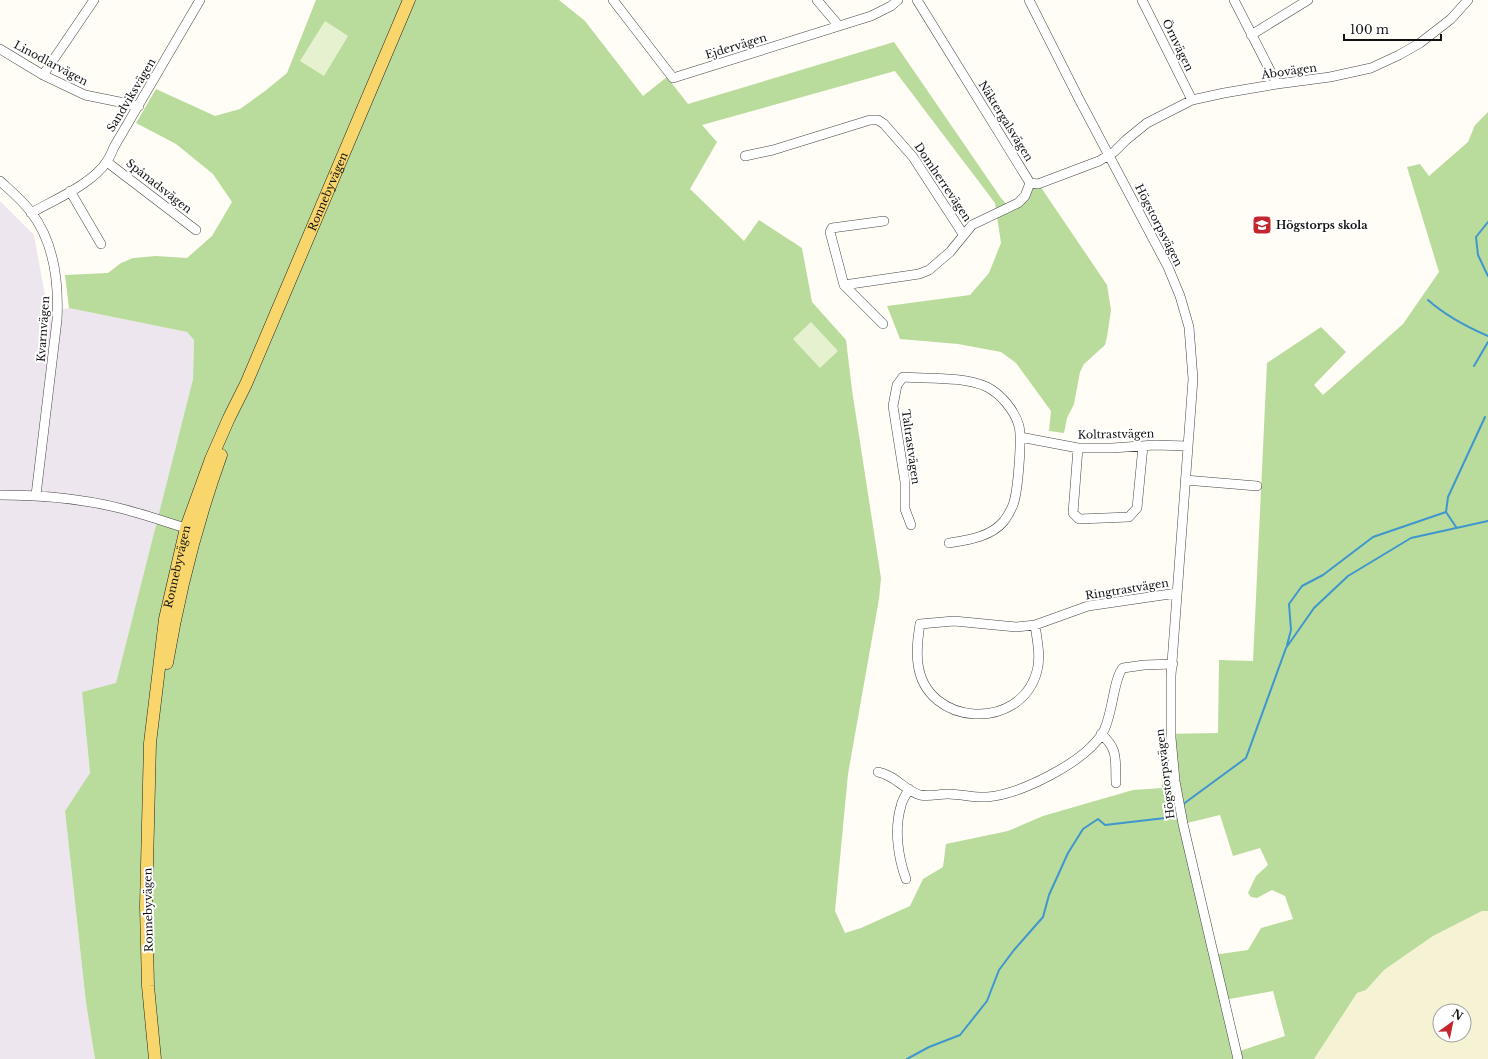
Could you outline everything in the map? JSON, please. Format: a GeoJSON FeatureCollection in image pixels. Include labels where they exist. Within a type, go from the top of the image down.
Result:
{"type":"FeatureCollection","features":[{"type":"Feature","properties":{"kind":"main road","name":"Ronnebyvägen"},"geometry":{"type":"LineString","coordinates":[[155,1059],[148,986],[146,906],[151,761],[191,530],[211,459],[246,384],[409,0]]}},
{"type":"Feature","properties":{"kind":"street"},"geometry":{"type":"LineString","coordinates":[[43,75],[94,0]]}},
{"type":"Feature","properties":{"kind":"street","name":"Sandviksvägen"},"geometry":{"type":"LineString","coordinates":[[31,213],[70,192],[94,176],[107,162],[114,147],[200,0]]}},
{"type":"Feature","properties":{"kind":"street","name":"Ejdervägen"},"geometry":{"type":"LineString","coordinates":[[613,0],[673,78],[872,16],[891,6],[898,0]]}},
{"type":"Feature","properties":{"kind":"street"},"geometry":{"type":"LineString","coordinates":[[818,0],[839,26]]}},
{"type":"Feature","properties":{"kind":"street","name":"Näktergalsvägen"},"geometry":{"type":"LineString","coordinates":[[917,0],[1030,183]]}},
{"type":"Feature","properties":{"kind":"street","name":"Högstorpsvägen"},"geometry":{"type":"LineString","coordinates":[[1029,0],[1168,267],[1180,296],[1189,327],[1193,379],[1177,593],[1171,738],[1178,797],[1238,1059]]}},
{"type":"Feature","properties":{"kind":"street","name":"Örnvägen"},"geometry":{"type":"LineString","coordinates":[[1142,0],[1192,100]]}},
{"type":"Feature","properties":{"kind":"street"},"geometry":{"type":"LineString","coordinates":[[1234,0],[1276,84]]}},
{"type":"Feature","properties":{"kind":"street"},"geometry":{"type":"LineString","coordinates":[[1251,35],[1308,0]]}},
{"type":"Feature","properties":{"kind":"street","name":"Åbovägen"},"geometry":{"type":"LineString","coordinates":[[1109,156],[1147,124],[1192,100],[1276,84],[1330,77],[1371,68],[1420,43],[1451,20],[1468,0]]}},
{"type":"Feature","properties":{"kind":"street","name":"Linodlarvägen"},"geometry":{"type":"LineString","coordinates":[[0,49],[43,75],[85,95],[139,106]]}},
{"type":"Feature","properties":{"kind":"street","name":"Domherrevägen"},"geometry":{"type":"LineString","coordinates":[[745,156],[773,150],[870,120],[878,120],[884,124],[913,157],[963,234]]}},
{"type":"Feature","properties":{"kind":"street"},"geometry":{"type":"LineString","coordinates":[[844,285],[919,274],[929,270],[950,252],[963,234],[972,225],[1018,203],[1025,196],[1030,183],[1038,184],[1109,156]]}},
{"type":"Feature","properties":{"kind":"street","name":"Spånadsvägen"},"geometry":{"type":"LineString","coordinates":[[107,162],[196,230]]}},
{"type":"Feature","properties":{"kind":"street","name":"Kvarnvägen"},"geometry":{"type":"LineString","coordinates":[[0,181],[24,203],[38,222],[54,266],[58,297],[55,335],[36,495]]}},
{"type":"Feature","properties":{"kind":"street"},"geometry":{"type":"LineString","coordinates":[[70,192],[100,244]]}},
{"type":"Feature","properties":{"kind":"street"},"geometry":{"type":"LineString","coordinates":[[883,324],[844,285],[830,232],[832,228],[884,221]]}},
{"type":"Feature","properties":{"kind":"street","name":"Taltrastvägen"},"geometry":{"type":"LineString","coordinates":[[911,525],[905,509],[905,482],[893,406],[897,386],[903,377],[970,380],[988,387],[1004,399],[1013,413],[1019,425],[1020,437]]}},
{"type":"Feature","properties":{"kind":"street"},"geometry":{"type":"LineString","coordinates":[[949,543],[972,539],[990,533],[1003,522],[1013,505],[1020,437]]}},
{"type":"Feature","properties":{"kind":"street","name":"Koltrastvägen"},"geometry":{"type":"LineString","coordinates":[[1020,437],[1078,448],[1155,445],[1188,446]]}},
{"type":"Feature","properties":{"kind":"street"},"geometry":{"type":"LineString","coordinates":[[1078,448],[1072,513],[1079,519],[1129,517],[1137,508],[1143,446]]}},
{"type":"Feature","properties":{"kind":"street"},"geometry":{"type":"LineString","coordinates":[[1185,480],[1257,486]]}},
{"type":"Feature","properties":{"kind":"street"},"geometry":{"type":"LineString","coordinates":[[0,495],[36,495],[96,503],[120,508],[191,530]]}},
{"type":"Feature","properties":{"kind":"street","name":"Ringtrastvägen"},"geometry":{"type":"LineString","coordinates":[[1035,625],[1039,649],[1037,671],[1027,690],[1017,701],[1005,709],[975,715],[958,712],[943,704],[931,693],[922,680],[918,664],[917,644],[920,624],[954,620],[1016,627],[1035,625],[1088,606],[1177,593]]}},
{"type":"Feature","properties":{"kind":"street"},"geometry":{"type":"LineString","coordinates":[[878,772],[890,776],[920,795],[931,796],[947,794],[986,797],[1013,792],[1043,778],[1075,759],[1102,734],[1108,721],[1120,671],[1123,668],[1157,664],[1173,664]]}},
{"type":"Feature","properties":{"kind":"street"},"geometry":{"type":"LineString","coordinates":[[1102,734],[1114,748],[1116,782]]}},
{"type":"Feature","properties":{"kind":"street"},"geometry":{"type":"LineString","coordinates":[[906,879],[898,850],[898,836],[901,804],[909,789]]}},
{"type":"Feature","properties":{"kind":"shaded area"},"geometry":{"type":"Polygon","coordinates":[[[0,201],[34,235],[48,312],[69,308],[187,332],[194,340],[193,379],[116,684],[82,692],[90,774],[65,811],[86,1003],[95,1059],[0,1059],[0,201]]]}},
{"type":"Feature","properties":{"kind":"shaded area"},"geometry":{"type":"Polygon","coordinates":[[[1482,911],[1488,911],[1488,1059],[1314,1059],[1357,993],[1366,990],[1384,970],[1433,936],[1482,911]]]}},
{"type":"Feature","properties":{"kind":"green space"},"geometry":{"type":"Polygon","coordinates":[[[316,0],[559,0],[585,21],[643,96],[667,77],[688,104],[894,42],[1001,198],[1010,208],[1026,198],[1038,183],[1107,285],[1111,310],[1105,345],[1084,364],[1080,372],[1074,404],[1067,418],[1064,433],[1049,431],[1051,411],[1016,363],[1001,352],[958,344],[900,339],[887,306],[970,295],[989,273],[1001,243],[995,203],[895,71],[702,125],[717,142],[690,189],[744,241],[759,220],[802,248],[812,302],[846,340],[852,390],[881,578],[879,599],[848,774],[835,911],[845,933],[861,928],[910,906],[923,879],[943,867],[946,844],[1008,831],[1043,816],[1133,790],[1162,788],[1161,734],[1218,733],[1219,660],[1253,661],[1267,363],[1321,327],[1346,352],[1314,385],[1323,395],[1403,324],[1439,272],[1407,167],[1420,164],[1429,176],[1468,142],[1475,125],[1488,112],[1488,911],[1482,911],[1433,936],[1384,970],[1366,990],[1357,993],[1314,1059],[95,1059],[86,1003],[65,811],[90,773],[82,692],[116,683],[193,379],[194,340],[187,332],[69,308],[65,275],[108,273],[121,263],[133,258],[156,256],[187,258],[212,236],[232,202],[213,174],[176,144],[136,123],[156,89],[215,116],[240,109],[287,73],[316,0]],[[1220,815],[1183,824],[1213,955],[1248,950],[1261,928],[1293,919],[1285,896],[1272,890],[1257,898],[1251,897],[1248,893],[1256,876],[1268,865],[1260,848],[1233,856],[1220,815]],[[1273,991],[1224,1000],[1237,1052],[1285,1036],[1273,991]]]}},
{"type":"Feature","properties":{"kind":"green space"},"geometry":{"type":"Polygon","coordinates":[[[325,21],[348,36],[324,76],[300,61],[325,21]]]}},
{"type":"Feature","properties":{"kind":"green space"},"geometry":{"type":"Polygon","coordinates":[[[811,322],[838,351],[820,368],[793,339],[811,322]]]}},
{"type":"Feature","properties":{"kind":"waterway"},"geometry":{"type":"LineString","coordinates":[[1488,222],[1476,237],[1478,255],[1488,276]]}},
{"type":"Feature","properties":{"kind":"waterway"},"geometry":{"type":"LineString","coordinates":[[1428,300],[1457,321],[1488,336]]}},
{"type":"Feature","properties":{"kind":"waterway"},"geometry":{"type":"LineString","coordinates":[[1474,366],[1488,342]]}},
{"type":"Feature","properties":{"kind":"waterway"},"geometry":{"type":"LineString","coordinates":[[1456,527],[1446,512],[1448,497],[1485,417]]}},
{"type":"Feature","properties":{"kind":"waterway"},"geometry":{"type":"LineString","coordinates":[[1287,645],[1291,630],[1289,604],[1302,586],[1323,575],[1373,537],[1446,512]]}},
{"type":"Feature","properties":{"kind":"waterway"},"geometry":{"type":"LineString","coordinates":[[1182,805],[1246,758],[1286,648],[1314,608],[1348,576],[1411,538],[1488,521]]}},
{"type":"Feature","properties":{"kind":"waterway"},"geometry":{"type":"LineString","coordinates":[[907,1059],[929,1047],[960,1035],[987,1001],[999,970],[1014,950],[1043,917],[1049,895],[1068,853],[1083,829],[1098,819],[1105,825],[1165,818],[1177,809]]}},
{"type":"Feature","properties":{"kind":"place","name":"Högstorps skola"},"geometry":{"type":"Point","coordinates":[1262,225]}}]}
